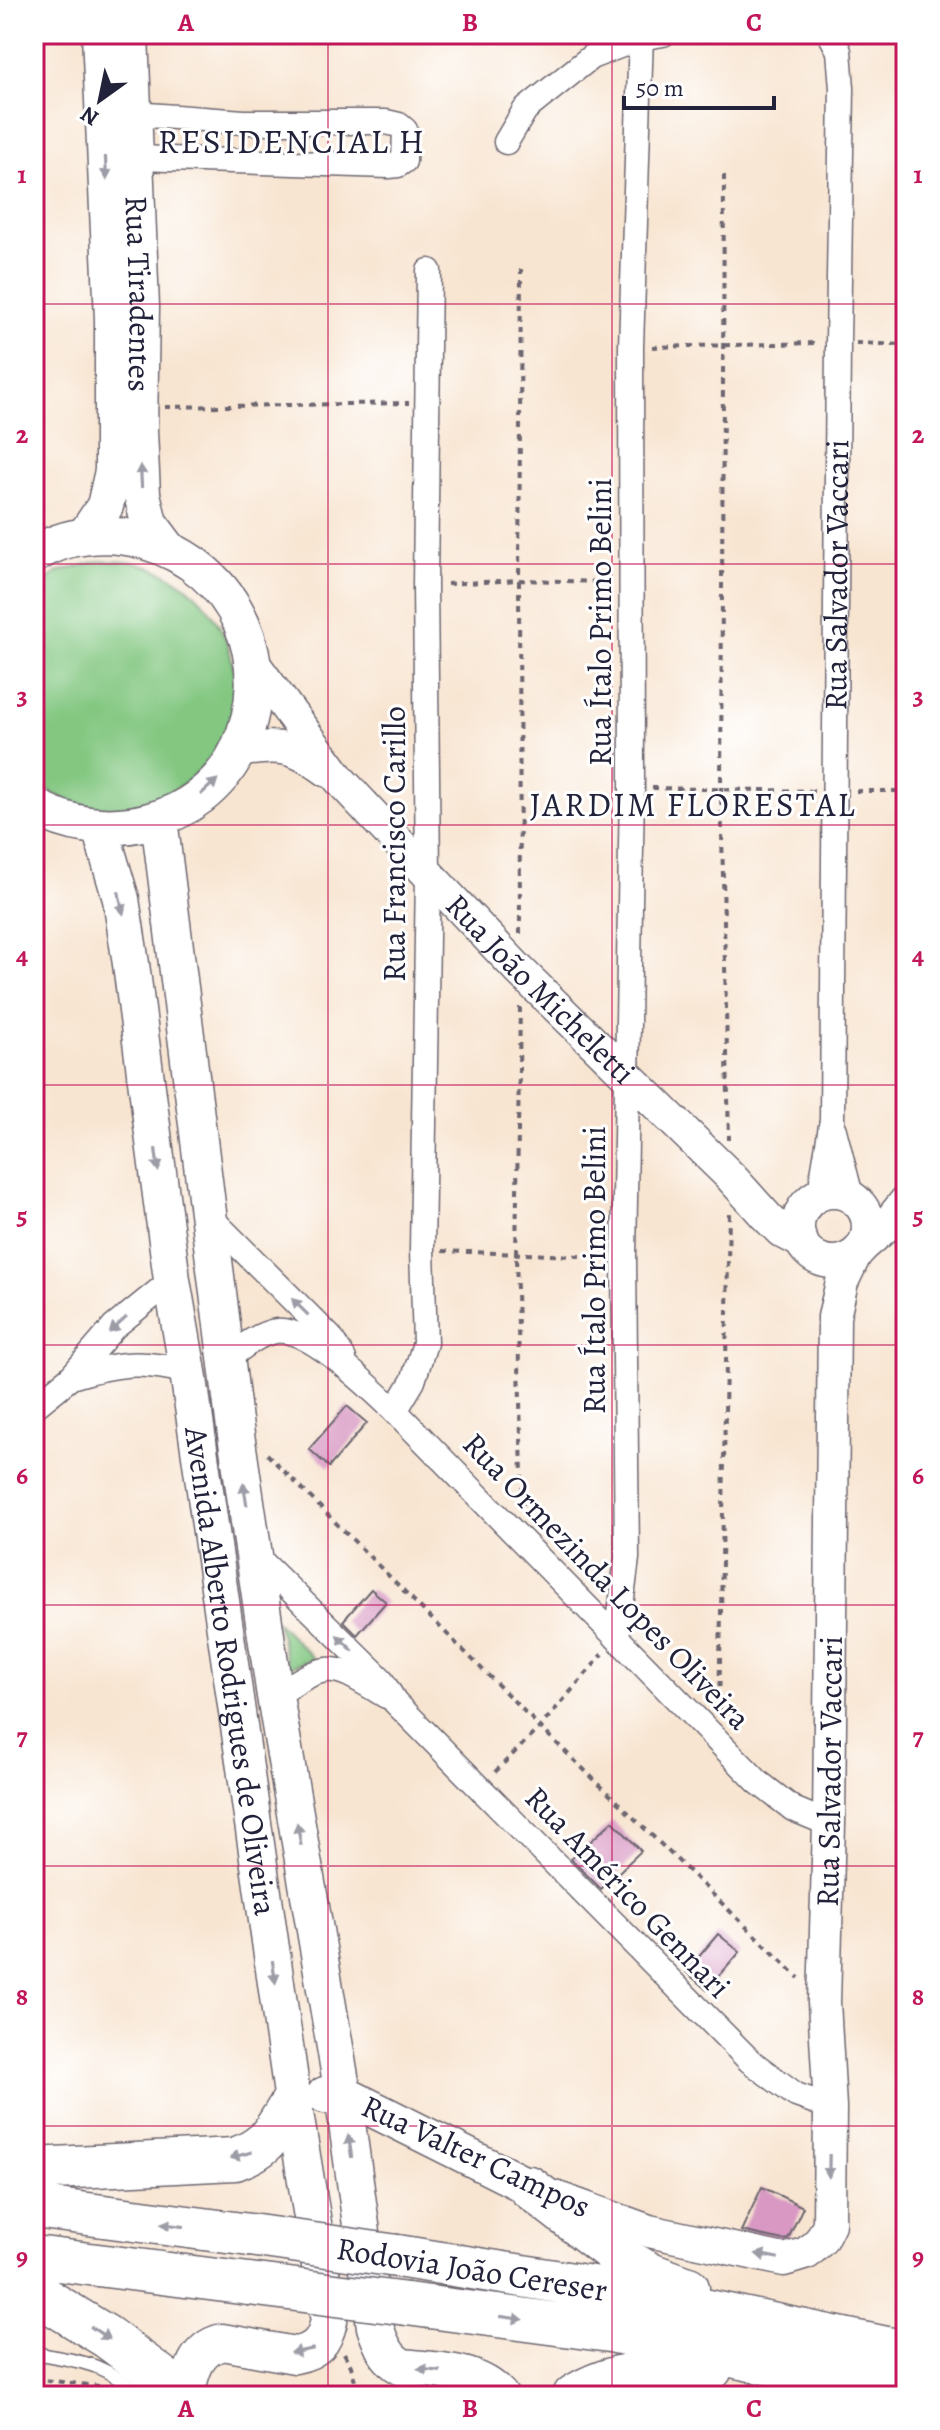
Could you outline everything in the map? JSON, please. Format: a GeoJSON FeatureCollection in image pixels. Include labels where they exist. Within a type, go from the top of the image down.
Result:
{"type":"FeatureCollection","features":[{"type":"Feature","properties":{"kind":"highway"},"geometry":{"type":"LineString","coordinates":[[34,2169],[235,2159],[256,2151],[269,2138],[293,2101]]}},
{"type":"Feature","properties":{"kind":"highway"},"geometry":{"type":"LineString","coordinates":[[529,2187],[617,2255],[650,2274],[806,2330]]}},
{"type":"Feature","properties":{"kind":"highway","name":"Rodovia João Cereser"},"geometry":{"type":"LineString","coordinates":[[34,2207],[397,2256],[598,2288],[906,2352]]}},
{"type":"Feature","properties":{"kind":"highway","name":"Rodovia João Cereser"},"geometry":{"type":"LineString","coordinates":[[34,2257],[610,2331],[906,2392]]}},
{"type":"Feature","properties":{"kind":"highway"},"geometry":{"type":"LineString","coordinates":[[34,2292],[107,2337],[186,2396]]}},
{"type":"Feature","properties":{"kind":"highway"},"geometry":{"type":"LineString","coordinates":[[587,2393],[617,2376],[643,2371],[714,2369],[768,2363]]}},
{"type":"Feature","properties":{"kind":"main road","name":"Rua Tiradentes"},"geometry":{"type":"LineString","coordinates":[[85,536],[105,506],[113,471],[113,319],[100,34]]}},
{"type":"Feature","properties":{"kind":"main road","name":"Rua Tiradentes"},"geometry":{"type":"LineString","coordinates":[[130,34],[141,307],[139,407],[142,494],[149,523],[167,547]]}},
{"type":"Feature","properties":{"kind":"main road"},"geometry":{"type":"LineString","coordinates":[[34,806],[53,817],[100,828],[140,825],[191,803],[217,780],[238,751],[252,709],[254,664],[244,627],[226,594],[200,567],[167,547],[127,536],[85,536],[35,551]]}},
{"type":"Feature","properties":{"kind":"main road","name":"Avenida Alberto Rodrigues de Oliveira"},"geometry":{"type":"LineString","coordinates":[[159,819],[234,1421],[275,1696],[343,2094],[375,2327],[385,2353],[402,2367],[475,2379],[494,2389],[500,2396]]}},
{"type":"Feature","properties":{"kind":"main road","name":"Avenida Alberto Rodrigues de Oliveira"},"geometry":{"type":"LineString","coordinates":[[100,828],[121,899],[131,964],[172,1280],[188,1372],[293,2101],[329,2321],[318,2348]]}},
{"type":"Feature","properties":{"kind":"main road"},"geometry":{"type":"LineString","coordinates":[[293,2101],[310,2096],[343,2094]]}},
{"type":"Feature","properties":{"kind":"main road","name":"Rua Valter Campos"},"geometry":{"type":"LineString","coordinates":[[343,2094],[529,2187]]}},
{"type":"Feature","properties":{"kind":"main road"},"geometry":{"type":"LineString","coordinates":[[186,2396],[195,2362],[211,2345],[222,2342],[295,2355],[318,2348]]}},
{"type":"Feature","properties":{"kind":"street","name":"Rua Salvador Vaccari"},"geometry":{"type":"LineString","coordinates":[[830,34],[839,51],[842,88],[832,1120],[836,1198]]}},
{"type":"Feature","properties":{"kind":"street"},"geometry":{"type":"LineString","coordinates":[[506,142],[525,110],[579,65],[591,57],[648,35]]}},
{"type":"Feature","properties":{"kind":"street","name":"Rua Ítalo Primo Belini"},"geometry":{"type":"LineString","coordinates":[[617,1638],[627,1558],[624,1257],[632,788],[631,347],[648,35]]}},
{"type":"Feature","properties":{"kind":"street"},"geometry":{"type":"LineString","coordinates":[[134,114],[244,122],[386,122],[405,130],[404,161],[389,166],[136,158]]}},
{"type":"Feature","properties":{"kind":"street","name":"Rua Francisco Carillo"},"geometry":{"type":"LineString","coordinates":[[395,1411],[413,1381],[425,1343],[422,1250],[428,874],[425,585],[429,271]]}},
{"type":"Feature","properties":{"kind":"street","name":"Rua João Micheletti"},"geometry":{"type":"LineString","coordinates":[[254,664],[340,780],[428,874],[520,971],[627,1074],[781,1231],[808,1249]]}},
{"type":"Feature","properties":{"kind":"street","name":"Rua João Micheletti"},"geometry":{"type":"LineString","coordinates":[[238,751],[282,747],[300,751],[340,780]]}},
{"type":"Feature","properties":{"kind":"street"},"geometry":{"type":"LineString","coordinates":[[738,1185],[779,1203],[836,1198],[872,1204],[906,1200]]}},
{"type":"Feature","properties":{"kind":"street"},"geometry":{"type":"LineString","coordinates":[[859,1250],[867,1236],[866,1213],[836,1198],[804,1207],[798,1230],[808,1249],[835,1262],[859,1250],[885,1227],[906,1200]]}},
{"type":"Feature","properties":{"kind":"street","name":"Rua Ormezinda Lopes Oliveira"},"geometry":{"type":"LineString","coordinates":[[207,1214],[330,1337],[349,1368]]}},
{"type":"Feature","properties":{"kind":"street","name":"Rua Salvador Vaccari"},"geometry":{"type":"LineString","coordinates":[[808,1249],[834,1317]]}},
{"type":"Feature","properties":{"kind":"street","name":"Rua Salvador Vaccari"},"geometry":{"type":"LineString","coordinates":[[829,2224],[830,2107],[824,2002],[829,1824],[834,1317],[842,1282],[859,1250]]}},
{"type":"Feature","properties":{"kind":"street"},"geometry":{"type":"LineString","coordinates":[[34,1407],[71,1377],[114,1327],[172,1280]]}},
{"type":"Feature","properties":{"kind":"street","name":"Rua Ormezinda Lopes Oliveira"},"geometry":{"type":"LineString","coordinates":[[227,1359],[259,1336],[278,1330],[294,1332],[349,1368],[395,1411],[758,1782],[793,1809],[829,1824]]}},
{"type":"Feature","properties":{"kind":"street"},"geometry":{"type":"LineString","coordinates":[[71,1377],[102,1367],[130,1363],[188,1372]]}},
{"type":"Feature","properties":{"kind":"street","name":"Rua Américo Gennari"},"geometry":{"type":"LineString","coordinates":[[255,1555],[380,1678],[395,1702]]}},
{"type":"Feature","properties":{"kind":"street","name":"Rua Américo Gennari"},"geometry":{"type":"LineString","coordinates":[[275,1696],[297,1681],[327,1668],[343,1670],[395,1702],[750,2061],[796,2095],[830,2107]]}},
{"type":"Feature","properties":{"kind":"street"},"geometry":{"type":"LineString","coordinates":[[260,1878],[305,1875]]}},
{"type":"Feature","properties":{"kind":"street","name":"Rua Valter Campos"},"geometry":{"type":"LineString","coordinates":[[529,2187],[649,2231],[784,2260],[807,2253],[821,2240],[829,2224]]}},
{"type":"Feature","properties":{"kind":"lane"},"geometry":{"type":"LineString","coordinates":[[34,2353],[96,2365],[112,2373],[139,2396]]}},
{"type":"Feature","properties":{"kind":"path"},"geometry":{"type":"LineString","coordinates":[[719,1742],[738,1185],[721,790],[724,175]]}},
{"type":"Feature","properties":{"kind":"path"},"geometry":{"type":"LineString","coordinates":[[521,269],[520,971],[516,1255],[524,1542]]}},
{"type":"Feature","properties":{"kind":"path"},"geometry":{"type":"LineString","coordinates":[[631,347],[838,343],[906,345]]}},
{"type":"Feature","properties":{"kind":"path"},"geometry":{"type":"LineString","coordinates":[[139,407],[427,402]]}},
{"type":"Feature","properties":{"kind":"path"},"geometry":{"type":"LineString","coordinates":[[425,585],[519,580],[632,582]]}},
{"type":"Feature","properties":{"kind":"path"},"geometry":{"type":"LineString","coordinates":[[632,788],[906,791]]}},
{"type":"Feature","properties":{"kind":"path"},"geometry":{"type":"LineString","coordinates":[[422,1250],[624,1257]]}},
{"type":"Feature","properties":{"kind":"path"},"geometry":{"type":"LineString","coordinates":[[266,1454],[540,1727],[824,2002]]}},
{"type":"Feature","properties":{"kind":"path"},"geometry":{"type":"LineString","coordinates":[[480,1786],[540,1727],[617,1638]]}},
{"type":"Feature","properties":{"kind":"path"},"geometry":{"type":"LineString","coordinates":[[318,2348],[333,2344],[342,2349],[351,2366],[359,2396]]}},
{"type":"Feature","properties":{"kind":"path"},"geometry":{"type":"LineString","coordinates":[[34,2379],[108,2389]]}},
{"type":"Feature","properties":{"kind":"green space"},"geometry":{"type":"Polygon","coordinates":[[[98,561],[140,564],[165,573],[186,587],[204,603],[218,623],[228,645],[233,669],[235,694],[231,720],[208,761],[174,790],[133,806],[110,808],[87,805],[61,797],[34,780],[34,589],[58,572],[98,561]]]}},
{"type":"Feature","properties":{"kind":"green space"},"geometry":{"type":"Polygon","coordinates":[[[277,1622],[314,1659],[288,1667],[277,1622]]]}},
{"type":"Feature","properties":{"kind":"building"},"geometry":{"type":"Polygon","coordinates":[[[347,1406],[367,1423],[329,1467],[309,1449],[347,1406]]]}},
{"type":"Feature","properties":{"kind":"building"},"geometry":{"type":"Polygon","coordinates":[[[371,1589],[386,1602],[357,1635],[343,1621],[371,1589]]]}},
{"type":"Feature","properties":{"kind":"building"},"geometry":{"type":"Polygon","coordinates":[[[613,1821],[641,1851],[601,1889],[571,1859],[613,1821]]]}},
{"type":"Feature","properties":{"kind":"building"},"geometry":{"type":"Polygon","coordinates":[[[718,1934],[740,1952],[707,1990],[686,1972],[718,1934]]]}},
{"type":"Feature","properties":{"kind":"building"},"geometry":{"type":"Polygon","coordinates":[[[762,2187],[803,2207],[788,2239],[741,2231],[762,2187]]]}},
{"type":"Feature","properties":{"kind":"district","name":"RESIDENCIAL H"},"geometry":{"type":"Point","coordinates":[292,141]}},
{"type":"Feature","properties":{"kind":"district","name":"JARDIM FLORESTAL"},"geometry":{"type":"Point","coordinates":[693,804]}}]}
